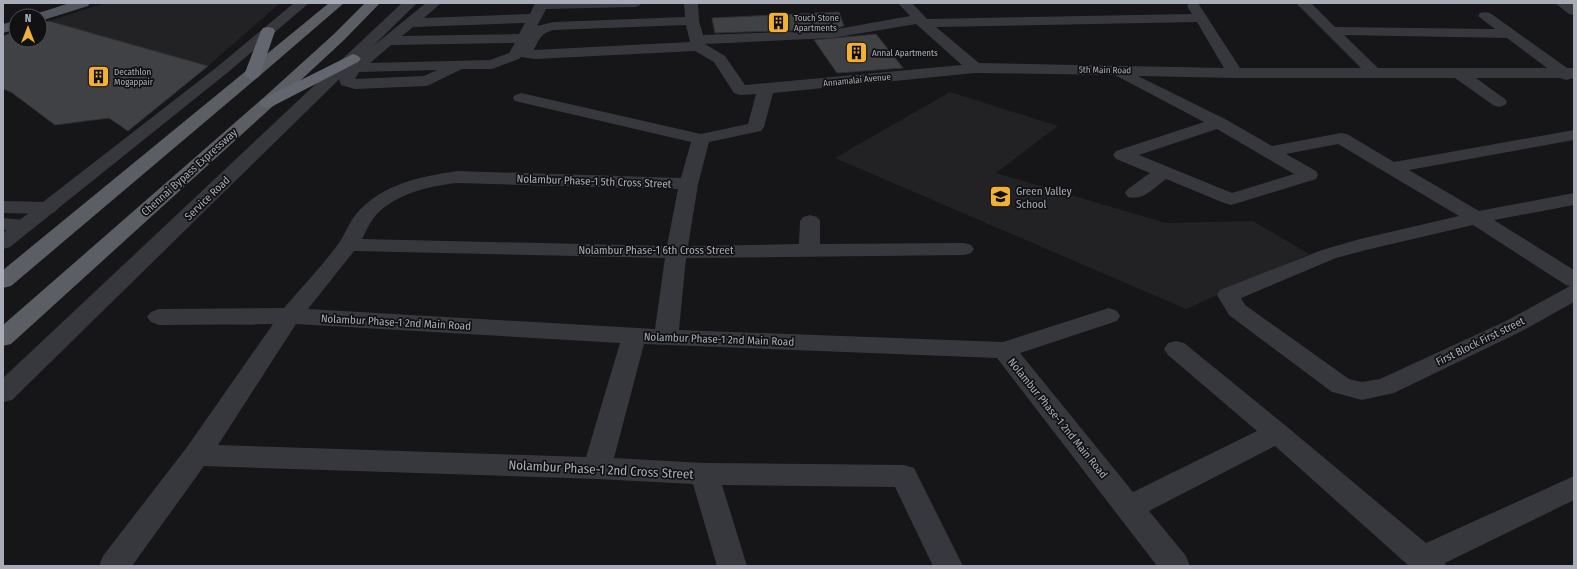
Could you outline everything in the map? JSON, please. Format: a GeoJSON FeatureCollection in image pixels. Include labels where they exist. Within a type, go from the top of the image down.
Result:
{"type":"FeatureCollection","features":[{"type":"Feature","properties":{"kind":"highway"},"geometry":{"type":"LineString","coordinates":[[3,281],[337,3]]}},
{"type":"Feature","properties":{"kind":"highway","name":"Chennai Bypass Expressway"},"geometry":{"type":"LineString","coordinates":[[3,338],[267,103],[339,37],[373,3]]}},
{"type":"Feature","properties":{"kind":"highway"},"geometry":{"type":"LineString","coordinates":[[252,75],[268,31]]}},
{"type":"Feature","properties":{"kind":"highway"},"geometry":{"type":"LineString","coordinates":[[267,103],[354,63]]}},
{"type":"Feature","properties":{"kind":"main road"},"geometry":{"type":"LineString","coordinates":[[48,14],[83,3]]}},
{"type":"Feature","properties":{"kind":"street"},"geometry":{"type":"LineString","coordinates":[[3,243],[222,70],[302,3]]}},
{"type":"Feature","properties":{"kind":"street","name":"Service Road"},"geometry":{"type":"LineString","coordinates":[[3,393],[354,63],[410,3]]}},
{"type":"Feature","properties":{"kind":"street"},"geometry":{"type":"LineString","coordinates":[[354,63],[386,41],[434,3]]}},
{"type":"Feature","properties":{"kind":"street"},"geometry":{"type":"LineString","coordinates":[[608,3],[608,22]]}},
{"type":"Feature","properties":{"kind":"street"},"geometry":{"type":"LineString","coordinates":[[545,4],[634,3]]}},
{"type":"Feature","properties":{"kind":"street"},"geometry":{"type":"LineString","coordinates":[[545,4],[539,22],[549,23],[680,19],[683,17],[681,3]]}},
{"type":"Feature","properties":{"kind":"street"},"geometry":{"type":"LineString","coordinates":[[691,3],[688,21],[695,48]]}},
{"type":"Feature","properties":{"kind":"street"},"geometry":{"type":"LineString","coordinates":[[905,3],[921,21],[975,68]]}},
{"type":"Feature","properties":{"kind":"street"},"geometry":{"type":"LineString","coordinates":[[1192,3],[1235,73]]}},
{"type":"Feature","properties":{"kind":"street"},"geometry":{"type":"LineString","coordinates":[[1303,3],[1373,72]]}},
{"type":"Feature","properties":{"kind":"street"},"geometry":{"type":"LineString","coordinates":[[1562,3],[1574,10]]}},
{"type":"Feature","properties":{"kind":"street"},"geometry":{"type":"LineString","coordinates":[[354,63],[459,65],[492,64],[514,56],[535,18],[545,4]]}},
{"type":"Feature","properties":{"kind":"street"},"geometry":{"type":"LineString","coordinates":[[688,21],[539,28],[534,32],[525,54],[535,55],[642,49],[695,48],[832,34],[921,21],[1089,14],[1202,18]]}},
{"type":"Feature","properties":{"kind":"street"},"geometry":{"type":"LineString","coordinates":[[1486,16],[1571,76]]}},
{"type":"Feature","properties":{"kind":"street"},"geometry":{"type":"LineString","coordinates":[[410,23],[535,18]]}},
{"type":"Feature","properties":{"kind":"street"},"geometry":{"type":"LineString","coordinates":[[641,23],[642,49]]}},
{"type":"Feature","properties":{"kind":"street"},"geometry":{"type":"LineString","coordinates":[[575,53],[578,25]]}},
{"type":"Feature","properties":{"kind":"street"},"geometry":{"type":"LineString","coordinates":[[1330,31],[1510,34]]}},
{"type":"Feature","properties":{"kind":"street"},"geometry":{"type":"LineString","coordinates":[[386,41],[525,38]]}},
{"type":"Feature","properties":{"kind":"street","name":"Annamalai Avenue"},"geometry":{"type":"LineString","coordinates":[[695,48],[720,59],[740,90],[766,89],[975,68]]}},
{"type":"Feature","properties":{"kind":"street","name":"5th Main Road"},"geometry":{"type":"LineString","coordinates":[[975,68],[1235,73],[1373,72],[1571,76]]}},
{"type":"Feature","properties":{"kind":"street"},"geometry":{"type":"LineString","coordinates":[[1116,70],[1219,123],[1309,175],[1231,199],[1122,155],[1219,123]]}},
{"type":"Feature","properties":{"kind":"street"},"geometry":{"type":"LineString","coordinates":[[1459,73],[1499,102]]}},
{"type":"Feature","properties":{"kind":"street"},"geometry":{"type":"LineString","coordinates":[[521,98],[702,138],[755,127],[766,89]]}},
{"type":"Feature","properties":{"kind":"street"},"geometry":{"type":"LineString","coordinates":[[1391,168],[1574,135]]}},
{"type":"Feature","properties":{"kind":"street"},"geometry":{"type":"LineString","coordinates":[[666,337],[676,252],[689,184],[702,138]]}},
{"type":"Feature","properties":{"kind":"street"},"geometry":{"type":"LineString","coordinates":[[1270,152],[1341,138],[1476,218],[1574,280]]}},
{"type":"Feature","properties":{"kind":"street"},"geometry":{"type":"LineString","coordinates":[[1135,193],[1164,172]]}},
{"type":"Feature","properties":{"kind":"street","name":"Nolambur Phase-1 5th Cross Street"},"geometry":{"type":"LineString","coordinates":[[114,566],[197,455],[290,316],[348,245],[362,220],[375,205],[405,188],[429,182],[457,178],[689,184]]}},
{"type":"Feature","properties":{"kind":"street"},"geometry":{"type":"LineString","coordinates":[[1476,218],[1574,200]]}},
{"type":"Feature","properties":{"kind":"street"},"geometry":{"type":"LineString","coordinates":[[3,207],[48,208]]}},
{"type":"Feature","properties":{"kind":"street","name":"First Block First street"},"geometry":{"type":"LineString","coordinates":[[1476,218],[1360,245],[1329,254],[1228,296],[1237,310],[1341,386],[1362,391],[1385,387],[1514,326],[1574,292]]}},
{"type":"Feature","properties":{"kind":"street"},"geometry":{"type":"LineString","coordinates":[[809,250],[810,221]]}},
{"type":"Feature","properties":{"kind":"street"},"geometry":{"type":"LineString","coordinates":[[3,224],[26,225]]}},
{"type":"Feature","properties":{"kind":"street","name":"Nolambur Phase-1 6th Cross Street"},"geometry":{"type":"LineString","coordinates":[[348,245],[676,252],[964,249]]}},
{"type":"Feature","properties":{"kind":"street","name":"Nolambur Phase-1 2nd Main Road"},"geometry":{"type":"LineString","coordinates":[[160,317],[290,316],[634,336],[1004,350],[1130,507],[1175,566]]}},
{"type":"Feature","properties":{"kind":"street"},"geometry":{"type":"LineString","coordinates":[[1004,350],[1109,316]]}},
{"type":"Feature","properties":{"kind":"street"},"geometry":{"type":"LineString","coordinates":[[597,468],[634,336]]}},
{"type":"Feature","properties":{"kind":"street"},"geometry":{"type":"LineString","coordinates":[[1176,349],[1277,432],[1427,563],[1574,487]]}},
{"type":"Feature","properties":{"kind":"street"},"geometry":{"type":"LineString","coordinates":[[1130,507],[1277,432]]}},
{"type":"Feature","properties":{"kind":"street","name":"Nolambur Phase-1 2nd Cross Street"},"geometry":{"type":"LineString","coordinates":[[197,455],[597,468],[704,474],[904,476],[948,566]]}},
{"type":"Feature","properties":{"kind":"street"},"geometry":{"type":"LineString","coordinates":[[704,474],[732,566]]}},
{"type":"Feature","properties":{"kind":"shaded area"},"geometry":{"type":"Polygon","coordinates":[[[105,3],[280,3],[208,66],[49,21],[105,3]]]}},
{"type":"Feature","properties":{"kind":"shaded area","name":"Green Valley School"},"geometry":{"type":"Polygon","coordinates":[[[950,92],[1058,126],[996,173],[1166,223],[1253,221],[1309,254],[1186,309],[835,158],[950,92]]]}},
{"type":"Feature","properties":{"kind":"building","name":"Touch Stone Apartments"},"geometry":{"type":"Polygon","coordinates":[[[839,12],[844,26],[832,29],[715,33],[712,18],[839,12]]]}},
{"type":"Feature","properties":{"kind":"building","name":"Decathlon Mogappair"},"geometry":{"type":"Polygon","coordinates":[[[48,21],[208,66],[128,131],[109,118],[55,125],[11,92],[3,89],[3,36],[8,34],[8,48],[48,48],[48,21]]]}},
{"type":"Feature","properties":{"kind":"building","name":"Annal Apartments"},"geometry":{"type":"Polygon","coordinates":[[[876,34],[903,68],[837,73],[814,40],[876,34]]]}},
{"type":"Feature","properties":{"kind":"place","name":"Touch Stone Apartments"},"geometry":{"type":"Point","coordinates":[778,23]}},
{"type":"Feature","properties":{"kind":"place","name":"Annal Apartments"},"geometry":{"type":"Point","coordinates":[857,53]}},
{"type":"Feature","properties":{"kind":"place","name":"Decathlon Mogappair"},"geometry":{"type":"Point","coordinates":[98,77]}},
{"type":"Feature","properties":{"kind":"place","name":"Green Valley School"},"geometry":{"type":"Point","coordinates":[1001,197]}}]}
